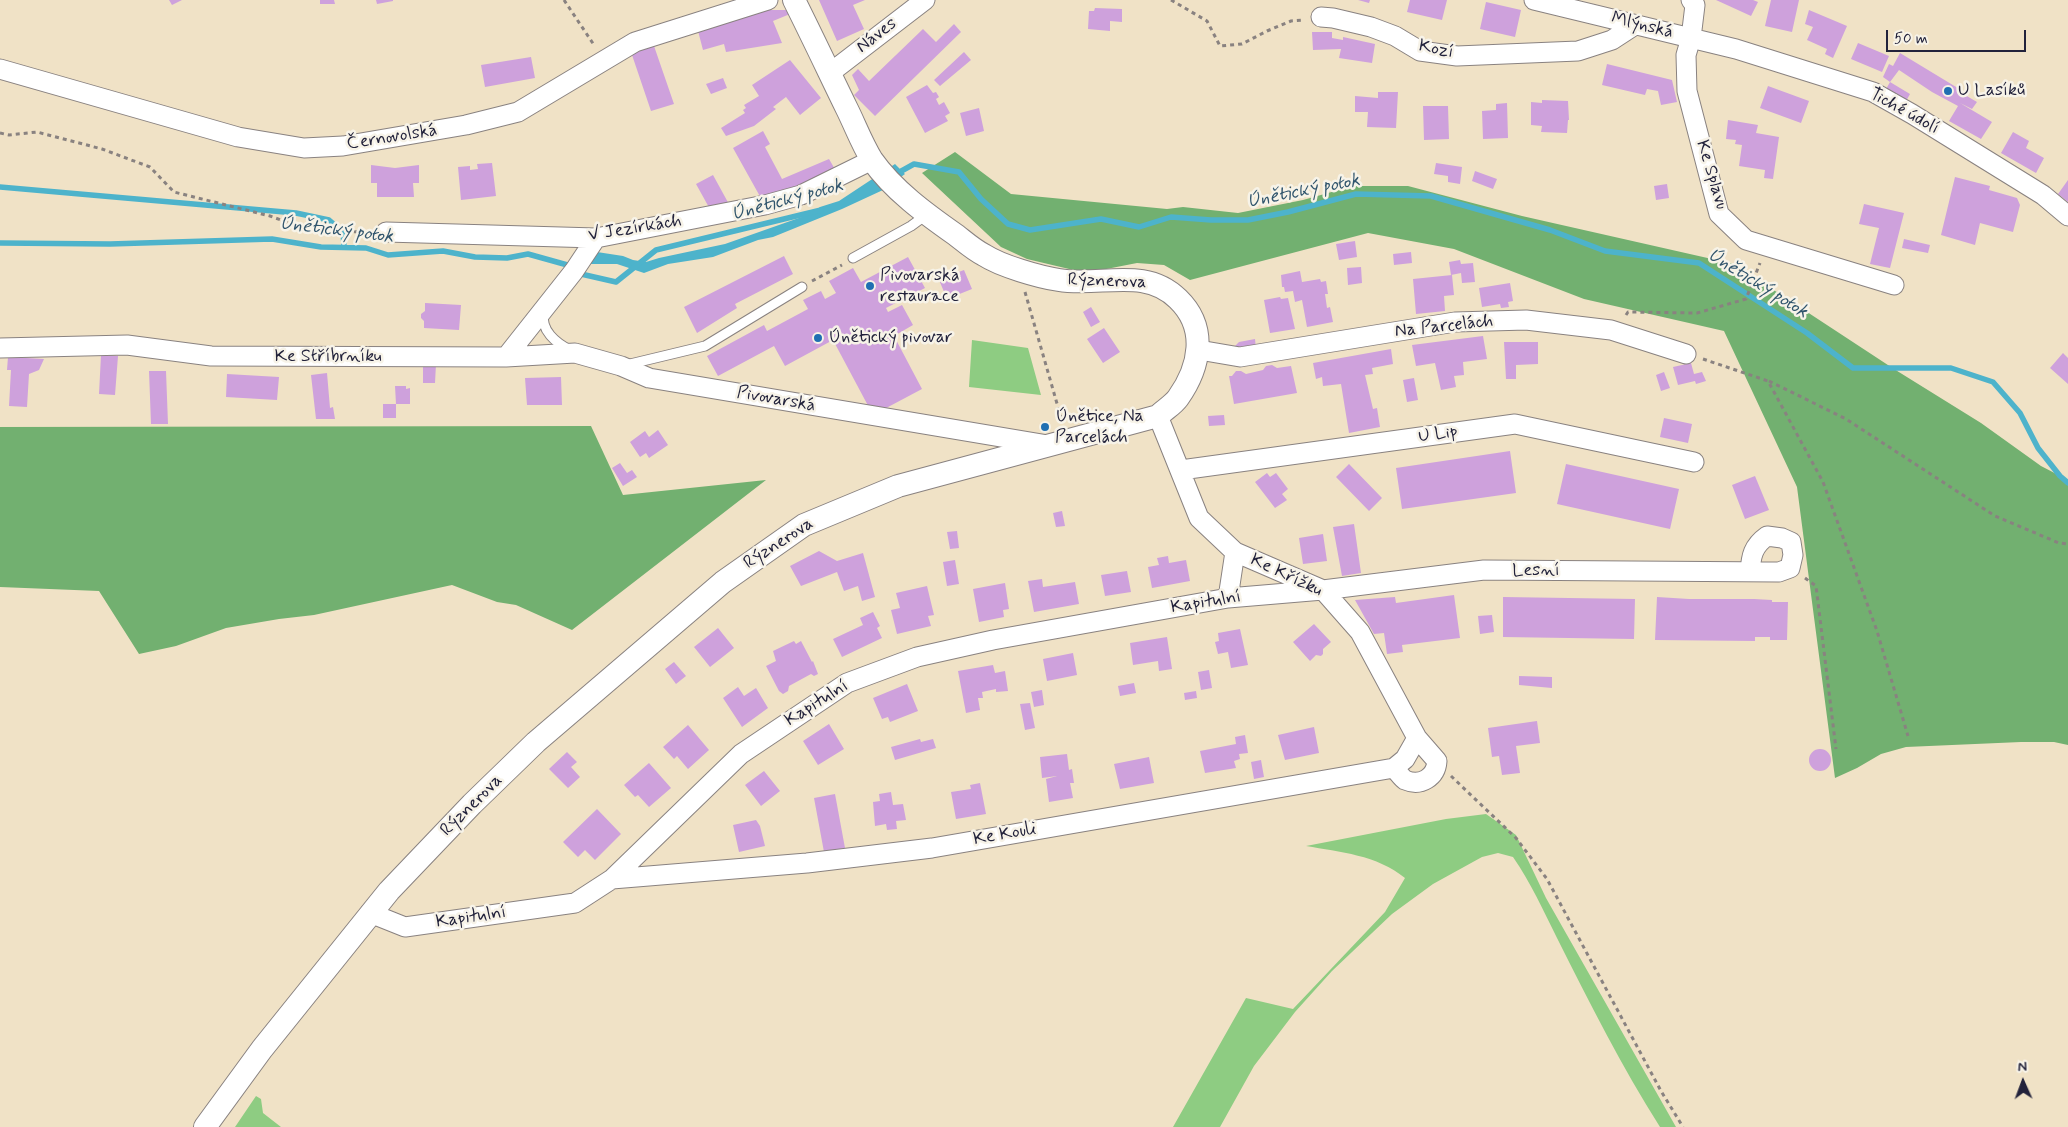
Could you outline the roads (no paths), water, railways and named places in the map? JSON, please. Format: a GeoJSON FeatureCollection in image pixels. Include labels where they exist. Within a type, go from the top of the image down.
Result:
{"type":"FeatureCollection","features":[{"type":"Feature","properties":{"kind":"street","name":"Černovolská"},"geometry":{"type":"LineString","coordinates":[[0,69],[238,137],[304,148],[343,146],[466,125],[518,112],[635,42],[768,0]]}},
{"type":"Feature","properties":{"kind":"street"},"geometry":{"type":"LineString","coordinates":[[794,0],[872,160]]}},
{"type":"Feature","properties":{"kind":"street","name":"Náves"},"geometry":{"type":"LineString","coordinates":[[830,73],[924,0]]}},
{"type":"Feature","properties":{"kind":"street","name":"Mlýnská"},"geometry":{"type":"LineString","coordinates":[[1534,0],[1691,38]]}},
{"type":"Feature","properties":{"kind":"street","name":"Ke Splavu"},"geometry":{"type":"LineString","coordinates":[[1691,0],[1695,5],[1691,38],[1686,55],[1687,91],[1720,214],[1746,240],[1894,285]]}},
{"type":"Feature","properties":{"kind":"street","name":"Kozí"},"geometry":{"type":"LineString","coordinates":[[1321,18],[1333,18],[1371,27],[1395,36],[1420,51],[1456,56],[1578,51],[1612,40],[1635,25]]}},
{"type":"Feature","properties":{"kind":"street","name":"Tiché údolí"},"geometry":{"type":"LineString","coordinates":[[1691,38],[1736,49],[1873,92],[2044,195],[2068,216]]}},
{"type":"Feature","properties":{"kind":"street","name":"Rýznerova"},"geometry":{"type":"LineString","coordinates":[[205,1127],[262,1049],[370,913],[472,804],[536,742],[722,582],[804,525],[898,486],[1158,416],[1177,399],[1188,379],[1199,350],[1198,333],[1192,316],[1178,299],[1162,287],[1143,280],[1120,279],[1086,282],[1059,280],[1024,271],[984,256],[927,214],[897,188],[872,160]]}},
{"type":"Feature","properties":{"kind":"street","name":"V Jezírkách"},"geometry":{"type":"LineString","coordinates":[[386,232],[593,241],[765,205],[801,195],[872,160]]}},
{"type":"Feature","properties":{"kind":"street"},"geometry":{"type":"LineString","coordinates":[[506,358],[574,271],[593,241]]}},
{"type":"Feature","properties":{"kind":"street","name":"Na Parcelách"},"geometry":{"type":"LineString","coordinates":[[1199,350],[1240,357],[1455,322],[1526,320],[1611,330],[1686,354]]}},
{"type":"Feature","properties":{"kind":"street","name":"Ke Stříbrníku"},"geometry":{"type":"LineString","coordinates":[[0,348],[127,345],[211,356],[506,358]]}},
{"type":"Feature","properties":{"kind":"street","name":"Pivovarská"},"geometry":{"type":"LineString","coordinates":[[506,358],[576,353],[621,366],[649,378],[1058,443]]}},
{"type":"Feature","properties":{"kind":"street","name":"Ke Křížku"},"geometry":{"type":"LineString","coordinates":[[1158,416],[1199,518],[1235,552],[1323,590],[1360,632],[1417,738]]}},
{"type":"Feature","properties":{"kind":"street","name":"U Lip"},"geometry":{"type":"LineString","coordinates":[[1181,470],[1515,424],[1694,462]]}},
{"type":"Feature","properties":{"kind":"street","name":"Lesní"},"geometry":{"type":"LineString","coordinates":[[1323,590],[1484,570],[1750,572],[1779,572],[1790,568],[1793,555],[1791,542],[1782,538],[1767,536],[1754,549],[1750,572]]}},
{"type":"Feature","properties":{"kind":"street"},"geometry":{"type":"LineString","coordinates":[[1228,598],[1235,552]]}},
{"type":"Feature","properties":{"kind":"street","name":"Kapitulní"},"geometry":{"type":"LineString","coordinates":[[370,913],[405,927],[575,903],[612,879],[741,754],[847,683],[917,657],[993,640],[1228,598],[1323,590]]}},
{"type":"Feature","properties":{"kind":"street"},"geometry":{"type":"LineString","coordinates":[[1417,738],[1437,761],[1436,770],[1432,777],[1422,782],[1405,780],[1394,768],[1405,759],[1417,738]]}},
{"type":"Feature","properties":{"kind":"street","name":"Ke Kouli"},"geometry":{"type":"LineString","coordinates":[[612,879],[807,863],[932,848],[1394,768]]}},
{"type":"Feature","properties":{"kind":"lane"},"geometry":{"type":"LineString","coordinates":[[853,258],[912,226],[927,214]]}},
{"type":"Feature","properties":{"kind":"lane"},"geometry":{"type":"LineString","coordinates":[[621,366],[705,346],[802,287]]}},
{"type":"Feature","properties":{"kind":"lane"},"geometry":{"type":"LineString","coordinates":[[545,308],[543,317],[545,327],[553,340],[576,353]]}},
{"type":"Feature","properties":{"kind":"water"},"geometry":{"type":"Polygon","coordinates":[[[895,164],[905,174],[883,190],[773,237],[758,240],[713,257],[668,264],[644,273],[617,264],[589,264],[597,252],[646,262],[725,244],[813,213],[820,207],[839,201],[895,164]]]}},
{"type":"Feature","properties":{"kind":"waterway","name":"Únětický potok"},"geometry":{"type":"LineString","coordinates":[[896,174],[914,164],[959,172],[981,199],[1008,224],[1030,230],[1101,219],[1139,227],[1171,217],[1248,220],[1288,212],[1356,194],[1431,196],[1550,230],[1605,251],[1699,263],[1807,333],[1853,368],[1951,368],[1993,382],[2020,413],[2038,448],[2060,476],[2068,483]]}},
{"type":"Feature","properties":{"kind":"waterway"},"geometry":{"type":"LineString","coordinates":[[0,187],[296,213],[329,220],[343,232],[344,246]]}},
{"type":"Feature","properties":{"kind":"waterway","name":"Únětický potok"},"geometry":{"type":"LineString","coordinates":[[0,243],[110,244],[272,239],[321,247],[366,248],[388,255],[443,251],[475,257],[507,258],[528,254],[571,266],[581,274],[616,282],[656,250],[821,210]]}},
{"type":"Feature","properties":{"kind":"place","name":"U Lasíků"},"geometry":{"type":"Point","coordinates":[1948,91]}},
{"type":"Feature","properties":{"kind":"place","name":"Pivovarská restaurace"},"geometry":{"type":"Point","coordinates":[870,286]}},
{"type":"Feature","properties":{"kind":"place","name":"Únětický pivovar"},"geometry":{"type":"Point","coordinates":[818,338]}},
{"type":"Feature","properties":{"kind":"place","name":"Únětice, Na Parcelách"},"geometry":{"type":"Point","coordinates":[1045,427]}}]}
